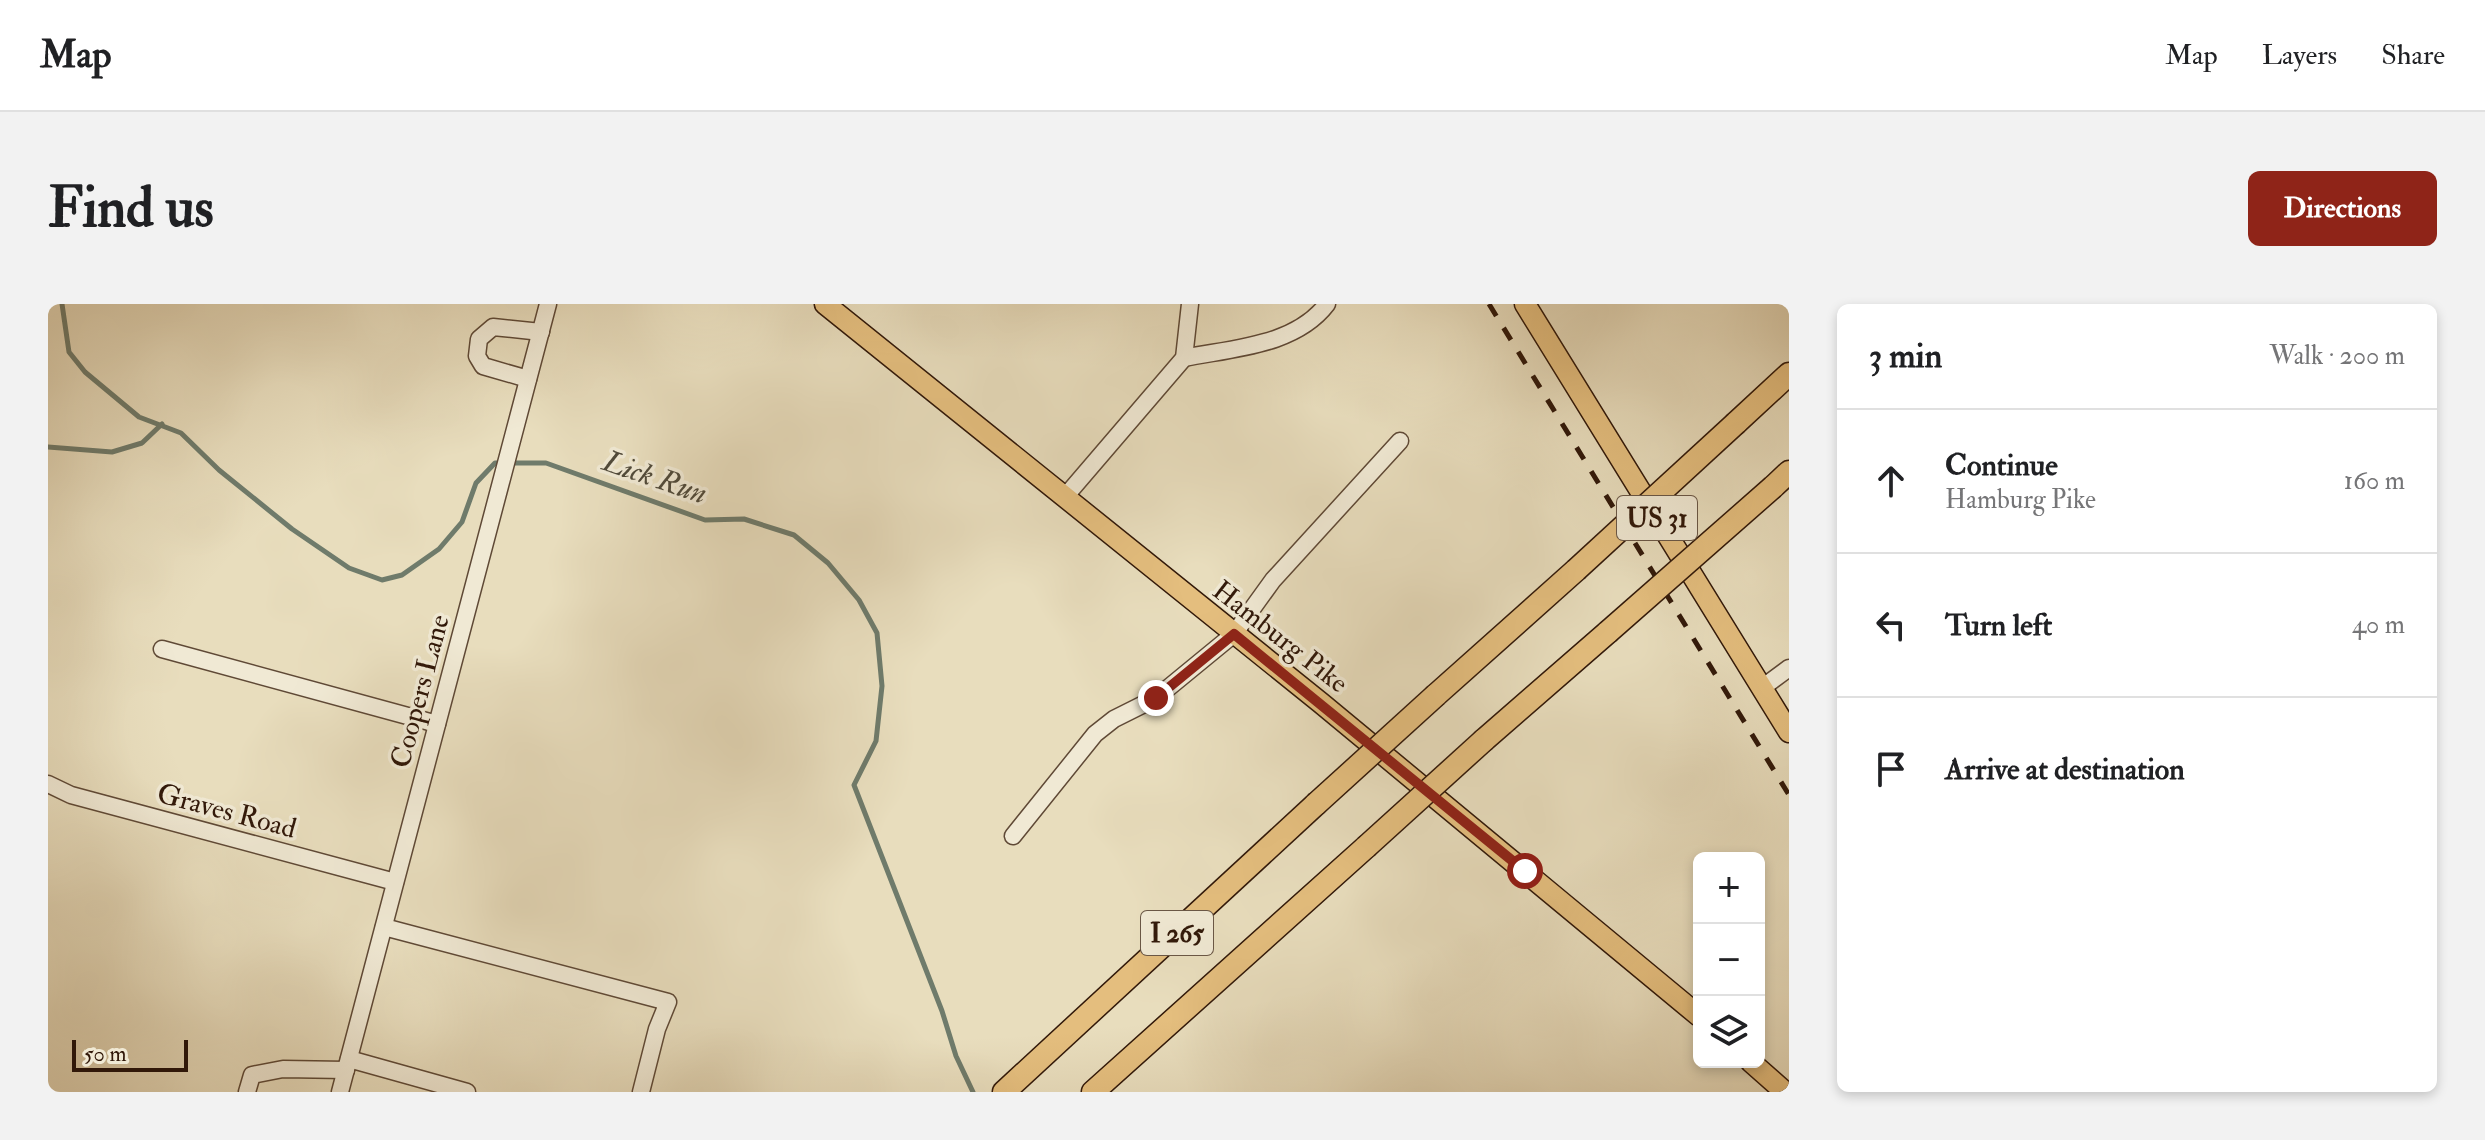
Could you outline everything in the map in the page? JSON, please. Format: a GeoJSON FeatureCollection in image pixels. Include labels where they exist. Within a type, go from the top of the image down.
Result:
{"type":"FeatureCollection","features":[{"type":"Feature","properties":{"kind":"highway","name":"I 265"},"geometry":{"type":"LineString","coordinates":[[1004,1092],[1789,375]]}},
{"type":"Feature","properties":{"kind":"highway","name":"I 265"},"geometry":{"type":"LineString","coordinates":[[1093,1092],[1484,740],[1784,477]]}},
{"type":"Feature","properties":{"kind":"main road","name":"Hamburg Pike"},"geometry":{"type":"LineString","coordinates":[[825,304],[1641,965],[1693,1011]]}},
{"type":"Feature","properties":{"kind":"main road","name":"US 31"},"geometry":{"type":"LineString","coordinates":[[1525,304],[1789,732]]}},
{"type":"Feature","properties":{"kind":"main road"},"geometry":{"type":"LineString","coordinates":[[1758,1068],[1785,1092]]}},
{"type":"Feature","properties":{"kind":"street","name":"Coopers Lane"},"geometry":{"type":"LineString","coordinates":[[340,1092],[548,304]]}},
{"type":"Feature","properties":{"kind":"street"},"geometry":{"type":"LineString","coordinates":[[1064,498],[1184,358],[1190,304]]}},
{"type":"Feature","properties":{"kind":"street"},"geometry":{"type":"LineString","coordinates":[[1184,358],[1289,336],[1315,320],[1327,304]]}},
{"type":"Feature","properties":{"kind":"street"},"geometry":{"type":"LineString","coordinates":[[528,379],[483,366],[477,356],[479,339],[493,327],[541,332]]}},
{"type":"Feature","properties":{"kind":"street"},"geometry":{"type":"LineString","coordinates":[[1013,836],[1095,734],[1114,719],[1156,698],[1234,634],[1273,580],[1400,441]]}},
{"type":"Feature","properties":{"kind":"street"},"geometry":{"type":"LineString","coordinates":[[162,649],[437,724]]}},
{"type":"Feature","properties":{"kind":"street"},"geometry":{"type":"LineString","coordinates":[[1762,688],[1789,668]]}},
{"type":"Feature","properties":{"kind":"street","name":"Graves Road"},"geometry":{"type":"LineString","coordinates":[[48,784],[71,795],[395,882]]}},
{"type":"Feature","properties":{"kind":"street"},"geometry":{"type":"LineString","coordinates":[[384,927],[668,1002],[657,1029],[641,1092]]}},
{"type":"Feature","properties":{"kind":"street"},"geometry":{"type":"LineString","coordinates":[[247,1092],[252,1075],[283,1069],[348,1064],[467,1092]]}},
{"type":"Feature","properties":{"kind":"waterway","name":"Lick Run"},"geometry":{"type":"LineString","coordinates":[[62,304],[69,352],[85,372],[139,417],[181,433],[219,470],[292,529],[349,568],[382,580],[402,575],[439,549],[462,522],[476,483],[495,463],[546,463],[705,520],[744,519],[794,535],[828,563],[859,600],[877,633],[882,686],[876,741],[854,785],[942,1011],[956,1056],[973,1092]]}},
{"type":"Feature","properties":{"kind":"waterway"},"geometry":{"type":"LineString","coordinates":[[48,447],[112,452],[142,443],[162,424]]}},
{"type":"Feature","properties":{"kind":"railway"},"geometry":{"type":"LineString","coordinates":[[1489,304],[1789,795]]}},
{"type":"Feature","properties":{"kind":"route"},"geometry":{"type":"LineString","coordinates":[[1156,698],[1234,634],[1525,871]]}}]}
